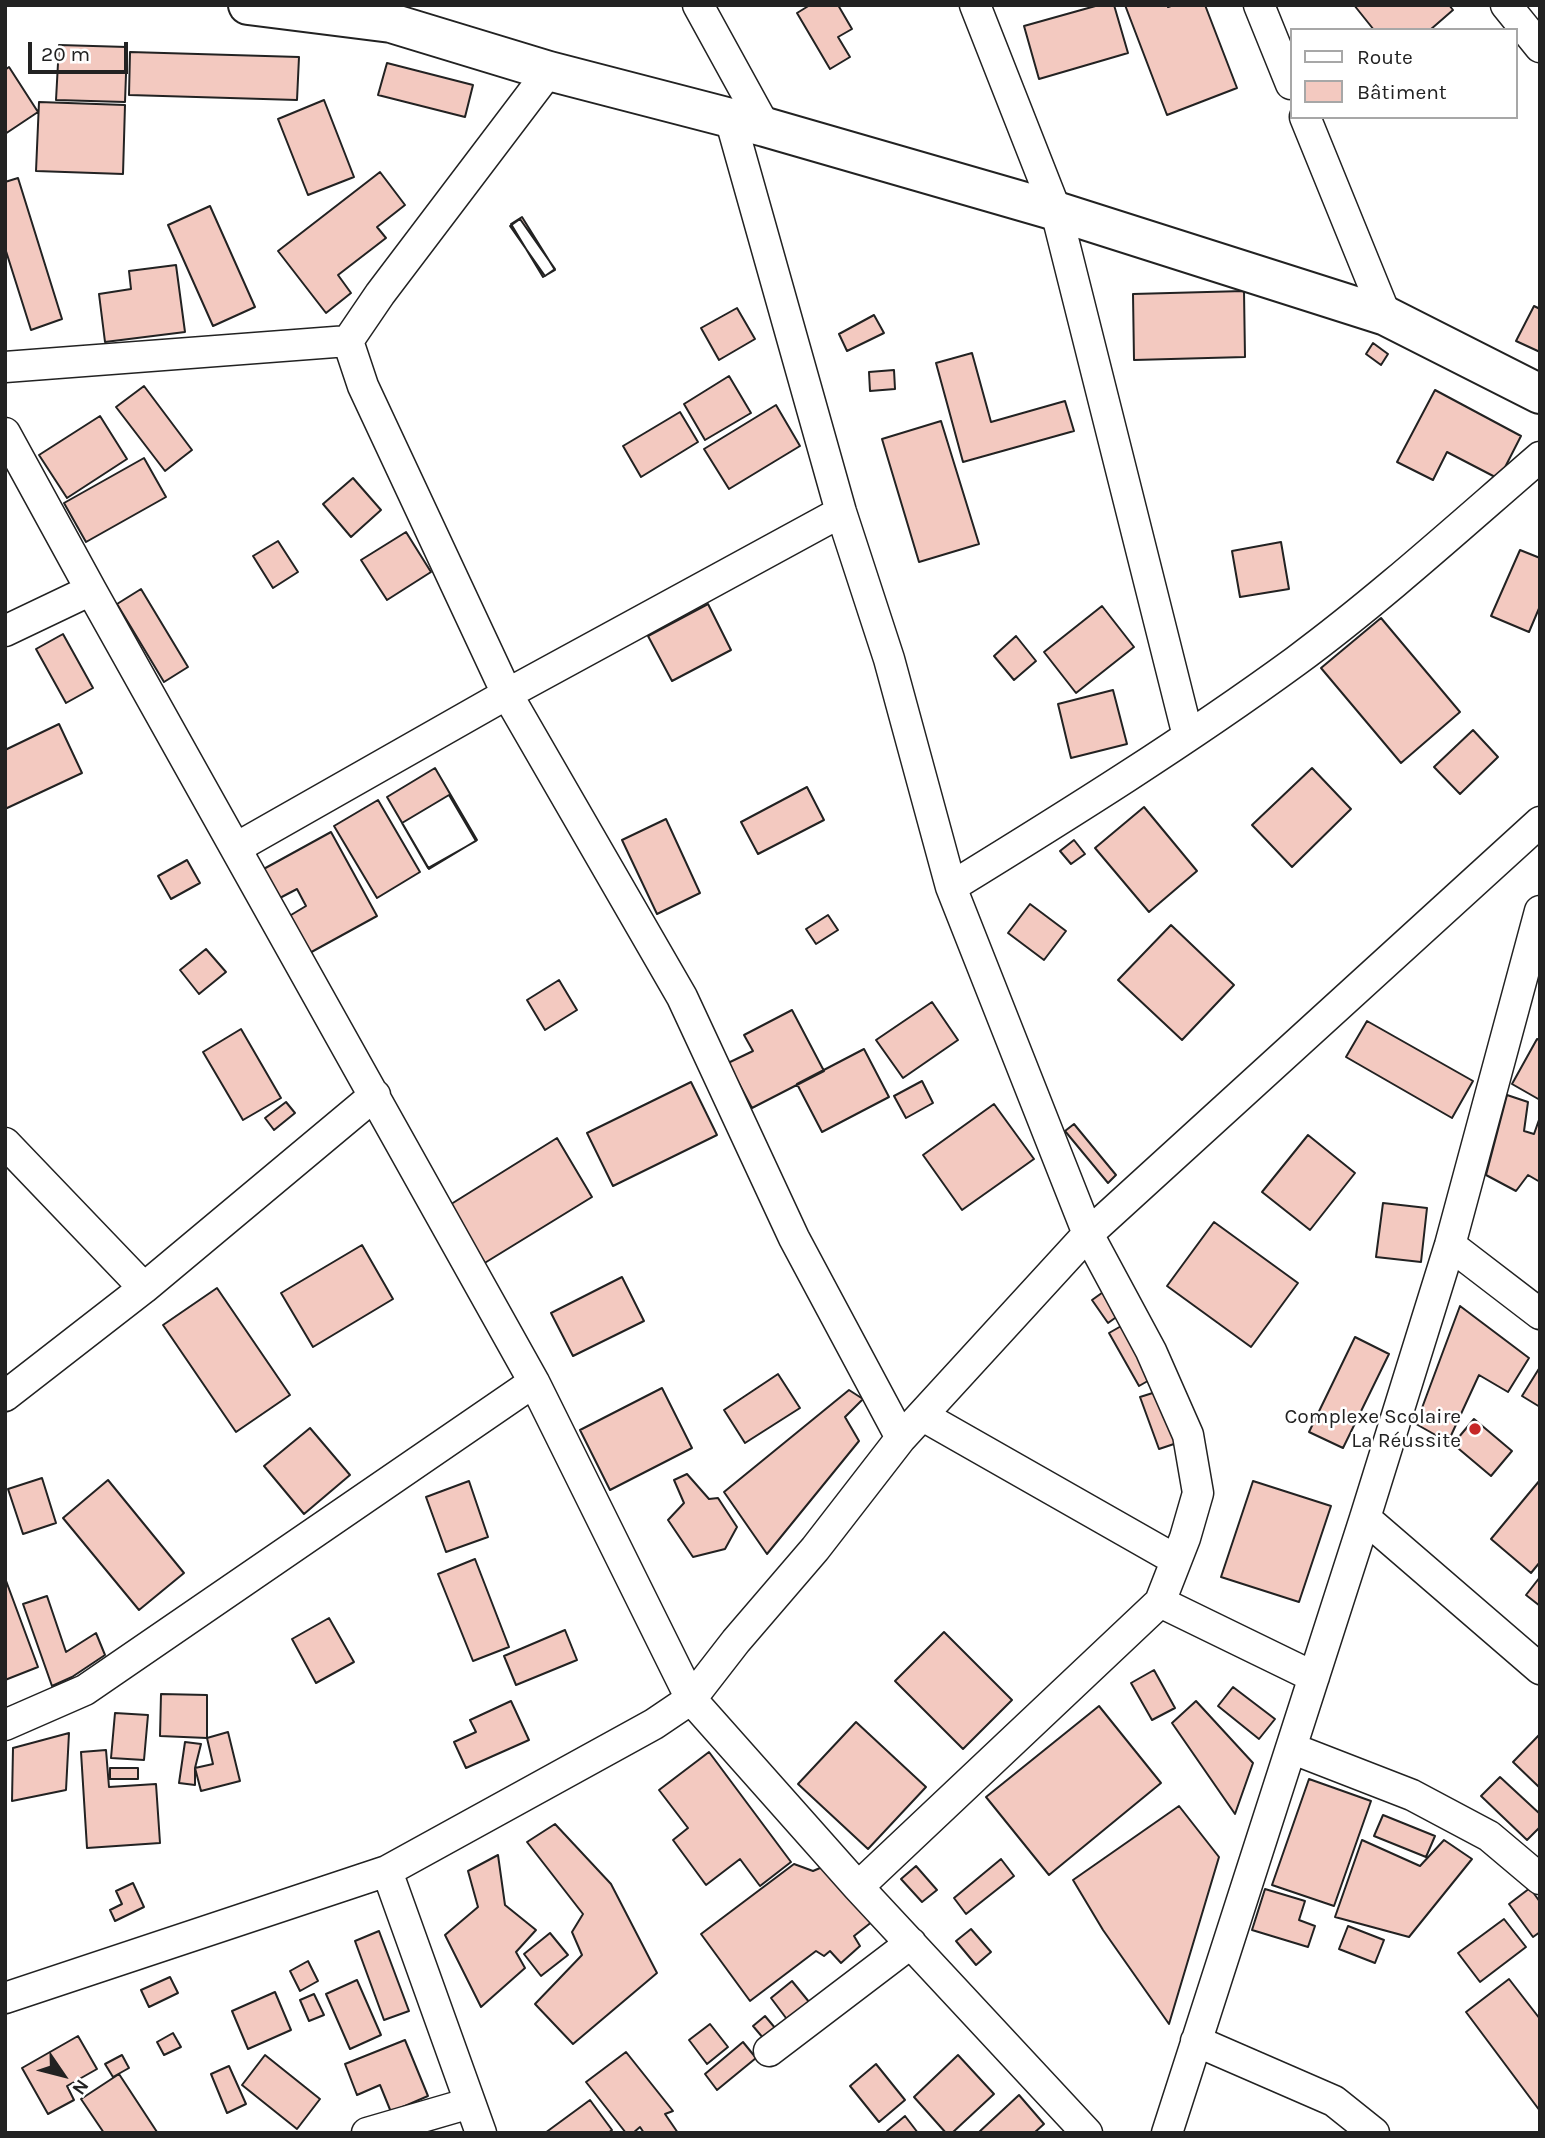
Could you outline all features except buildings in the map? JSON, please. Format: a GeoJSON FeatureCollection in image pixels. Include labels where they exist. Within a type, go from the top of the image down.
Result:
{"type":"FeatureCollection","features":[{"type":"Feature","properties":{"kind":"street"},"geometry":{"type":"LineString","coordinates":[[248,5],[389,14],[549,71],[748,122],[1056,211],[1386,316],[1540,394]]}},
{"type":"Feature","properties":{"kind":"street"},"geometry":{"type":"LineString","coordinates":[[698,5],[748,122],[841,512],[889,659],[951,887],[1088,1234],[1151,1351],[1188,1435],[1198,1493],[1185,1538],[1160,1602],[858,1887]]}},
{"type":"Feature","properties":{"kind":"street"},"geometry":{"type":"LineString","coordinates":[[975,5],[1056,211],[1188,736]]}},
{"type":"Feature","properties":{"kind":"street"},"geometry":{"type":"LineString","coordinates":[[1259,5],[1290,82]]}},
{"type":"Feature","properties":{"kind":"street"},"geometry":{"type":"LineString","coordinates":[[1506,5],[1540,47]]}},
{"type":"Feature","properties":{"kind":"street"},"geometry":{"type":"LineString","coordinates":[[348,341],[380,294],[549,71]]}},
{"type":"Feature","properties":{"kind":"street"},"geometry":{"type":"LineString","coordinates":[[1306,119],[1386,316]]}},
{"type":"Feature","properties":{"kind":"street"},"geometry":{"type":"LineString","coordinates":[[5,367],[348,341]]}},
{"type":"Feature","properties":{"kind":"street"},"geometry":{"type":"LineString","coordinates":[[348,341],[363,386],[507,694],[682,997],[794,1238],[901,1438]]}},
{"type":"Feature","properties":{"kind":"street"},"geometry":{"type":"LineString","coordinates":[[5,432],[534,1382],[691,1699],[858,1887],[1087,2133]]}},
{"type":"Feature","properties":{"kind":"street"},"geometry":{"type":"LineString","coordinates":[[951,887],[1188,736],[1308,651],[1398,579],[1540,457]]}},
{"type":"Feature","properties":{"kind":"street"},"geometry":{"type":"LineString","coordinates":[[236,848],[507,694],[841,512]]}},
{"type":"Feature","properties":{"kind":"street"},"geometry":{"type":"LineString","coordinates":[[5,631],[91,590]]}},
{"type":"Feature","properties":{"kind":"street"},"geometry":{"type":"LineString","coordinates":[[5,1998],[387,1871],[654,1724],[691,1699],[736,1641],[816,1549],[901,1438],[1088,1234],[1540,822]]}},
{"type":"Feature","properties":{"kind":"street"},"geometry":{"type":"LineString","coordinates":[[1167,2133],[1450,1245],[1540,911]]}},
{"type":"Feature","properties":{"kind":"street"},"geometry":{"type":"LineString","coordinates":[[5,1396],[144,1288],[375,1095]]}},
{"type":"Feature","properties":{"kind":"street"},"geometry":{"type":"LineString","coordinates":[[5,1143],[144,1288]]}},
{"type":"Feature","properties":{"kind":"street"},"geometry":{"type":"LineString","coordinates":[[1450,1245],[1540,1314]]}},
{"type":"Feature","properties":{"kind":"street"},"geometry":{"type":"LineString","coordinates":[[5,1725],[85,1690],[534,1382]]}},
{"type":"Feature","properties":{"kind":"street"},"geometry":{"type":"LineString","coordinates":[[923,1416],[1176,1560]]}},
{"type":"Feature","properties":{"kind":"street"},"geometry":{"type":"LineString","coordinates":[[1365,1518],[1540,1669]]}},
{"type":"Feature","properties":{"kind":"street"},"geometry":{"type":"LineString","coordinates":[[1160,1602],[1314,1677]]}},
{"type":"Feature","properties":{"kind":"street"},"geometry":{"type":"LineString","coordinates":[[1291,1748],[1412,1795],[1489,1836],[1540,1879]]}},
{"type":"Feature","properties":{"kind":"street"},"geometry":{"type":"LineString","coordinates":[[387,1871],[481,2133]]}},
{"type":"Feature","properties":{"kind":"street"},"geometry":{"type":"LineString","coordinates":[[769,2051],[911,1944]]}},
{"type":"Feature","properties":{"kind":"street"},"geometry":{"type":"LineString","coordinates":[[1196,2041],[1334,2101],[1374,2133]]}},
{"type":"Feature","properties":{"kind":"street"},"geometry":{"type":"LineString","coordinates":[[367,2133],[470,2102]]}},
{"type":"Feature","properties":{"kind":"place","name":"Complexe Scolaire La Réussite"},"geometry":{"type":"Point","coordinates":[1475,1429]}}]}
